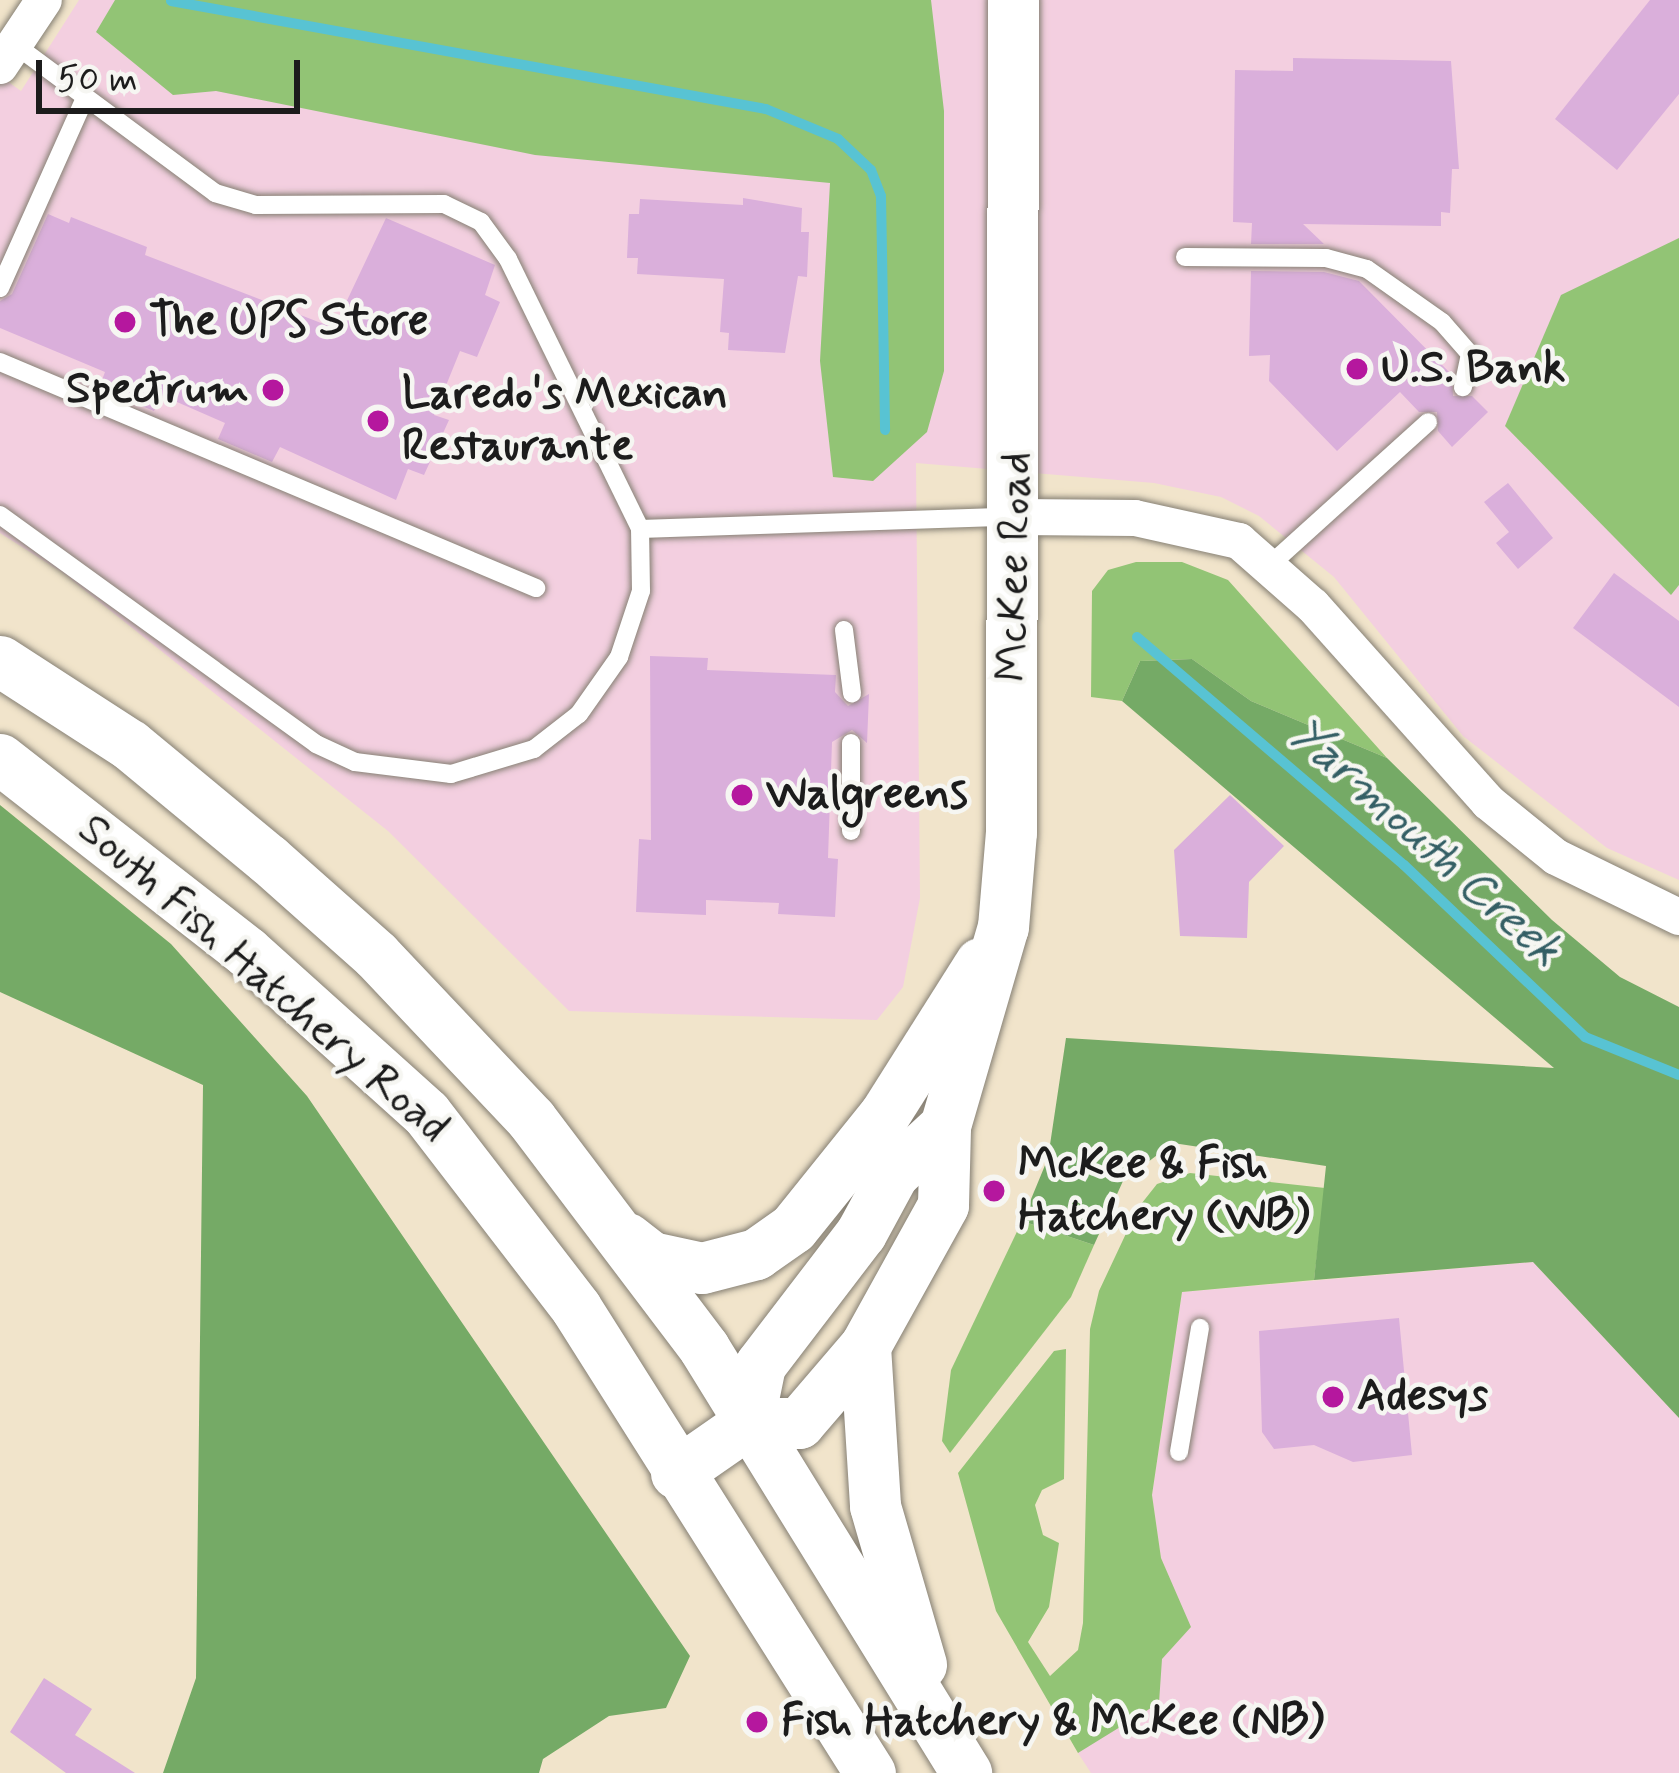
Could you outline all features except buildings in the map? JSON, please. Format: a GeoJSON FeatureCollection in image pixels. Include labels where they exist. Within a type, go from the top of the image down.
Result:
{"type":"FeatureCollection","features":[{"type":"Feature","properties":{"kind":"main road","name":"McKee Road"},"geometry":{"type":"LineString","coordinates":[[676,1473],[748,1423],[799,1423],[865,1346],[943,1204],[945,1126],[1004,927],[1017,517],[1012,0]]}},
{"type":"Feature","properties":{"kind":"main road","name":"South Fish Hatchery Road"},"geometry":{"type":"LineString","coordinates":[[0,661],[130,746],[376,955],[531,1119],[627,1238],[966,1773]]}},
{"type":"Feature","properties":{"kind":"main road","name":"South Fish Hatchery Road"},"geometry":{"type":"LineString","coordinates":[[0,759],[247,952],[426,1113],[522,1229],[633,1395],[676,1473],[870,1773]]}},
{"type":"Feature","properties":{"kind":"main road"},"geometry":{"type":"LineString","coordinates":[[627,1238],[651,1257],[702,1268],[756,1254],[793,1228],[884,1115],[1004,927]]}},
{"type":"Feature","properties":{"kind":"main road"},"geometry":{"type":"LineString","coordinates":[[748,1423],[760,1365],[861,1233],[893,1174],[945,1126]]}},
{"type":"Feature","properties":{"kind":"main road"},"geometry":{"type":"LineString","coordinates":[[865,1346],[875,1506],[919,1646],[928,1712]]}},
{"type":"Feature","properties":{"kind":"street"},"geometry":{"type":"LineString","coordinates":[[5,49],[44,0]]}},
{"type":"Feature","properties":{"kind":"street"},"geometry":{"type":"LineString","coordinates":[[1017,517],[1194,526],[1239,541],[1270,565],[1488,802],[1556,857],[1679,917]]}},
{"type":"Feature","properties":{"kind":"lane"},"geometry":{"type":"LineString","coordinates":[[0,515],[316,743],[405,773],[496,764],[534,748],[579,714],[619,657],[640,591],[640,529],[508,259],[481,223],[444,204],[256,205],[215,193],[85,98],[5,49]]}},
{"type":"Feature","properties":{"kind":"lane"},"geometry":{"type":"LineString","coordinates":[[0,288],[85,98]]}},
{"type":"Feature","properties":{"kind":"lane"},"geometry":{"type":"LineString","coordinates":[[1185,257],[1326,258],[1367,269],[1442,322],[1470,354],[1463,387]]}},
{"type":"Feature","properties":{"kind":"lane"},"geometry":{"type":"LineString","coordinates":[[0,362],[536,588]]}},
{"type":"Feature","properties":{"kind":"lane"},"geometry":{"type":"LineString","coordinates":[[1270,565],[1428,422]]}},
{"type":"Feature","properties":{"kind":"lane"},"geometry":{"type":"LineString","coordinates":[[640,529],[1017,517]]}},
{"type":"Feature","properties":{"kind":"lane"},"geometry":{"type":"LineString","coordinates":[[844,630],[852,693]]}},
{"type":"Feature","properties":{"kind":"lane"},"geometry":{"type":"LineString","coordinates":[[851,742],[851,831]]}},
{"type":"Feature","properties":{"kind":"lane"},"geometry":{"type":"LineString","coordinates":[[1180,1452],[1201,1328]]}},
{"type":"Feature","properties":{"kind":"shaded area"},"geometry":{"type":"Polygon","coordinates":[[[79,0],[1679,0],[1679,880],[1607,848],[1463,736],[1334,577],[1259,516],[1221,497],[1154,483],[916,463],[920,898],[903,987],[877,1020],[569,1011],[388,831],[63,573],[0,533],[0,76],[21,91],[79,0]]]}},
{"type":"Feature","properties":{"kind":"shaded area"},"geometry":{"type":"Polygon","coordinates":[[[1533,1262],[1679,1418],[1679,1773],[1091,1773],[1078,1753],[1190,1627],[1161,1558],[1152,1495],[1182,1292],[1533,1262]]]}},
{"type":"Feature","properties":{"kind":"green space"},"geometry":{"type":"Polygon","coordinates":[[[115,0],[931,0],[944,111],[944,371],[927,432],[873,481],[833,477],[820,361],[830,183],[535,155],[216,91],[173,95],[96,32],[115,0]]]}},
{"type":"Feature","properties":{"kind":"green space"},"geometry":{"type":"Polygon","coordinates":[[[1679,238],[1679,585],[1671,595],[1505,426],[1561,295],[1679,238]]]}},
{"type":"Feature","properties":{"kind":"green space"},"geometry":{"type":"Polygon","coordinates":[[[1136,562],[1182,562],[1228,580],[1387,758],[1251,701],[1192,659],[1140,661],[1122,701],[1091,697],[1092,591],[1108,570],[1136,562]]]}},
{"type":"Feature","properties":{"kind":"green space"},"geometry":{"type":"Polygon","coordinates":[[[1192,659],[1251,701],[1387,758],[1552,920],[1620,977],[1679,1007],[1679,1418],[1533,1262],[1314,1280],[1326,1166],[1173,1143],[1123,1181],[1094,1245],[1022,1221],[1048,1158],[1066,1038],[1554,1068],[1122,701],[1140,661],[1192,659]]]}},
{"type":"Feature","properties":{"kind":"green space"},"geometry":{"type":"Polygon","coordinates":[[[0,805],[171,944],[307,1096],[690,1656],[666,1708],[609,1716],[543,1759],[539,1773],[163,1773],[196,1678],[203,1085],[0,992],[0,805]]]}},
{"type":"Feature","properties":{"kind":"green space"},"geometry":{"type":"Polygon","coordinates":[[[1190,1173],[1325,1188],[1314,1280],[1182,1292],[1152,1495],[1161,1558],[1191,1627],[1162,1659],[1159,1703],[1078,1753],[996,1611],[958,1473],[1054,1351],[1066,1349],[1064,1479],[1042,1490],[1035,1505],[1043,1535],[1059,1543],[1049,1607],[1028,1642],[1050,1676],[1078,1650],[1083,1623],[1090,1329],[1099,1291],[1138,1208],[1157,1184],[1190,1173]]]}},
{"type":"Feature","properties":{"kind":"green space"},"geometry":{"type":"Polygon","coordinates":[[[1022,1221],[1094,1245],[1071,1297],[950,1453],[942,1441],[951,1370],[1022,1221]]]}},
{"type":"Feature","properties":{"kind":"waterway"},"geometry":{"type":"LineString","coordinates":[[171,1],[766,109],[838,139],[871,170],[881,196],[885,430]]}},
{"type":"Feature","properties":{"kind":"waterway","name":"Yarmouth Creek"},"geometry":{"type":"LineString","coordinates":[[1137,637],[1404,865],[1585,1037],[1679,1075]]}},
{"type":"Feature","properties":{"kind":"place","name":"The UPS Store"},"geometry":{"type":"Point","coordinates":[125,322]}},
{"type":"Feature","properties":{"kind":"place","name":"U.S. Bank"},"geometry":{"type":"Point","coordinates":[1357,369]}},
{"type":"Feature","properties":{"kind":"place","name":"Spectrum"},"geometry":{"type":"Point","coordinates":[273,390]}},
{"type":"Feature","properties":{"kind":"place","name":"Laredo's Mexican Restaurante"},"geometry":{"type":"Point","coordinates":[378,421]}},
{"type":"Feature","properties":{"kind":"place","name":"Walgreens"},"geometry":{"type":"Point","coordinates":[742,795]}},
{"type":"Feature","properties":{"kind":"place","name":"McKee & Fish Hatchery (WB)"},"geometry":{"type":"Point","coordinates":[994,1191]}},
{"type":"Feature","properties":{"kind":"place","name":"Adesys"},"geometry":{"type":"Point","coordinates":[1333,1397]}},
{"type":"Feature","properties":{"kind":"place","name":"Fish Hatchery & McKee (NB)"},"geometry":{"type":"Point","coordinates":[757,1722]}}]}
